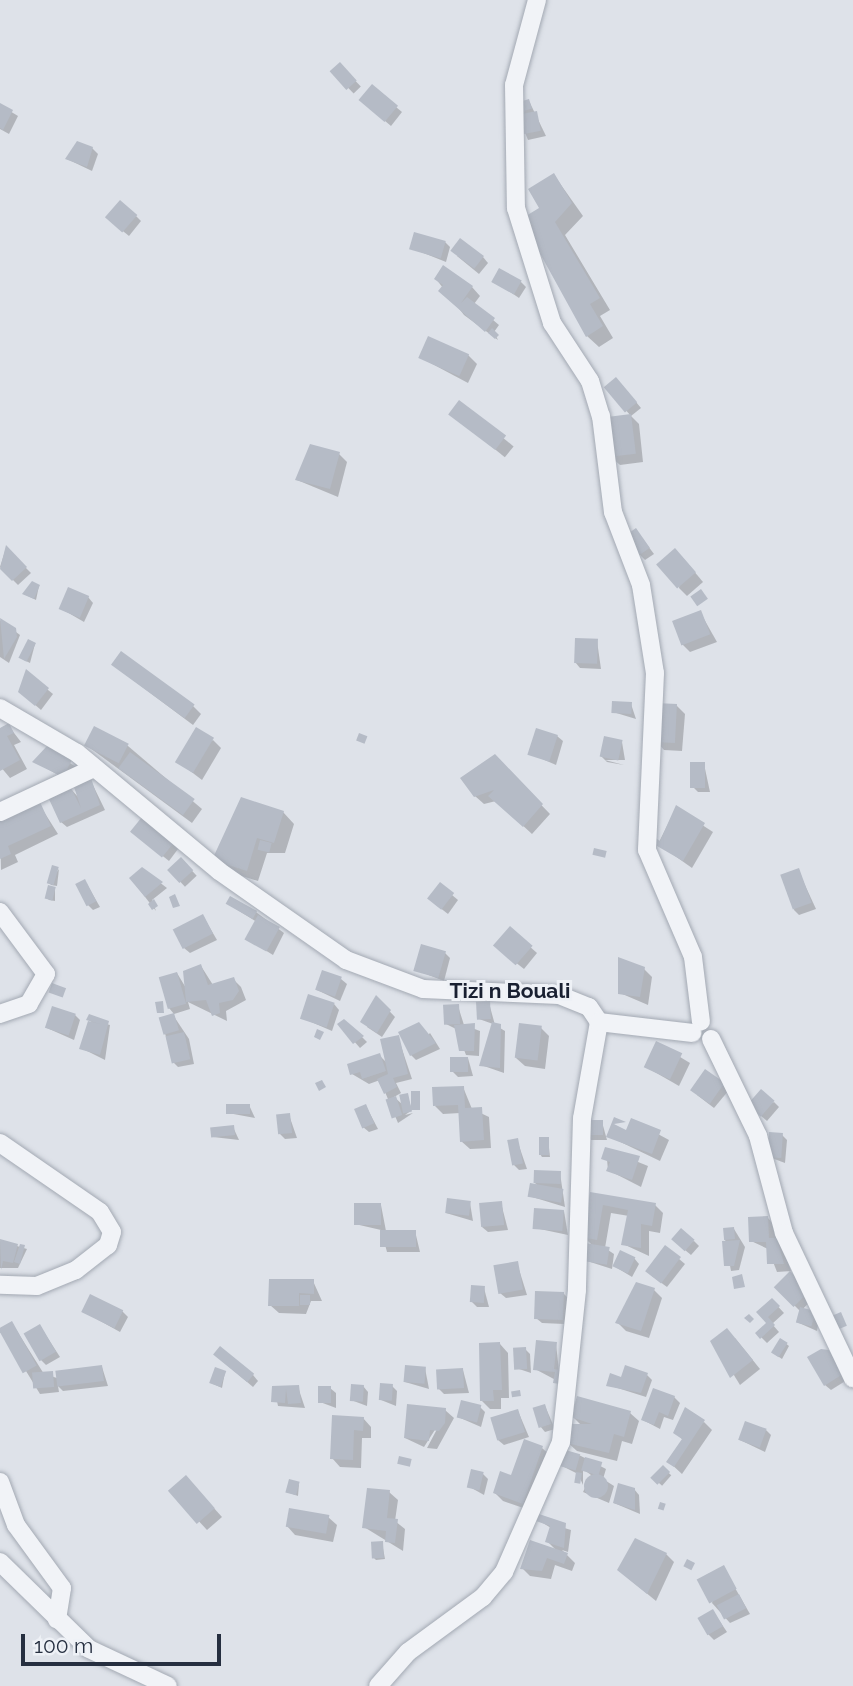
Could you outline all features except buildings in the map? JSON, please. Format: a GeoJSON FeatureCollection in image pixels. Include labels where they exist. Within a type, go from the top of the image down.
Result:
{"type":"FeatureCollection","features":[{"type":"Feature","properties":{"kind":"street"},"geometry":{"type":"LineString","coordinates":[[537,0],[514,85],[516,208],[552,323],[594,393],[613,512],[641,585],[655,673],[647,850],[693,957],[697,1042],[711,1039],[758,1136],[784,1233],[853,1378]]}},
{"type":"Feature","properties":{"kind":"street"},"geometry":{"type":"LineString","coordinates":[[0,708],[94,768],[219,871],[369,971],[423,989],[559,995],[589,1007],[599,1022],[582,1118],[577,1290],[561,1442],[504,1572],[483,1597],[408,1652],[378,1686]]}},
{"type":"Feature","properties":{"kind":"street"},"geometry":{"type":"LineString","coordinates":[[0,812],[94,768]]}},
{"type":"Feature","properties":{"kind":"street"},"geometry":{"type":"LineString","coordinates":[[0,912],[46,974],[29,1004],[0,1014]]}},
{"type":"Feature","properties":{"kind":"street"},"geometry":{"type":"LineString","coordinates":[[599,1022],[697,1028]]}},
{"type":"Feature","properties":{"kind":"street"},"geometry":{"type":"LineString","coordinates":[[0,1143],[100,1212],[112,1232],[108,1245],[76,1270],[37,1286],[0,1285]]}},
{"type":"Feature","properties":{"kind":"street"},"geometry":{"type":"LineString","coordinates":[[0,1482],[16,1525],[62,1588],[57,1620]]}},
{"type":"Feature","properties":{"kind":"street"},"geometry":{"type":"LineString","coordinates":[[0,1562],[89,1649],[168,1686]]}},
{"type":"Feature","properties":{"kind":"district","name":"Tizi n Bouali"},"geometry":{"type":"Point","coordinates":[510,991]}}]}
